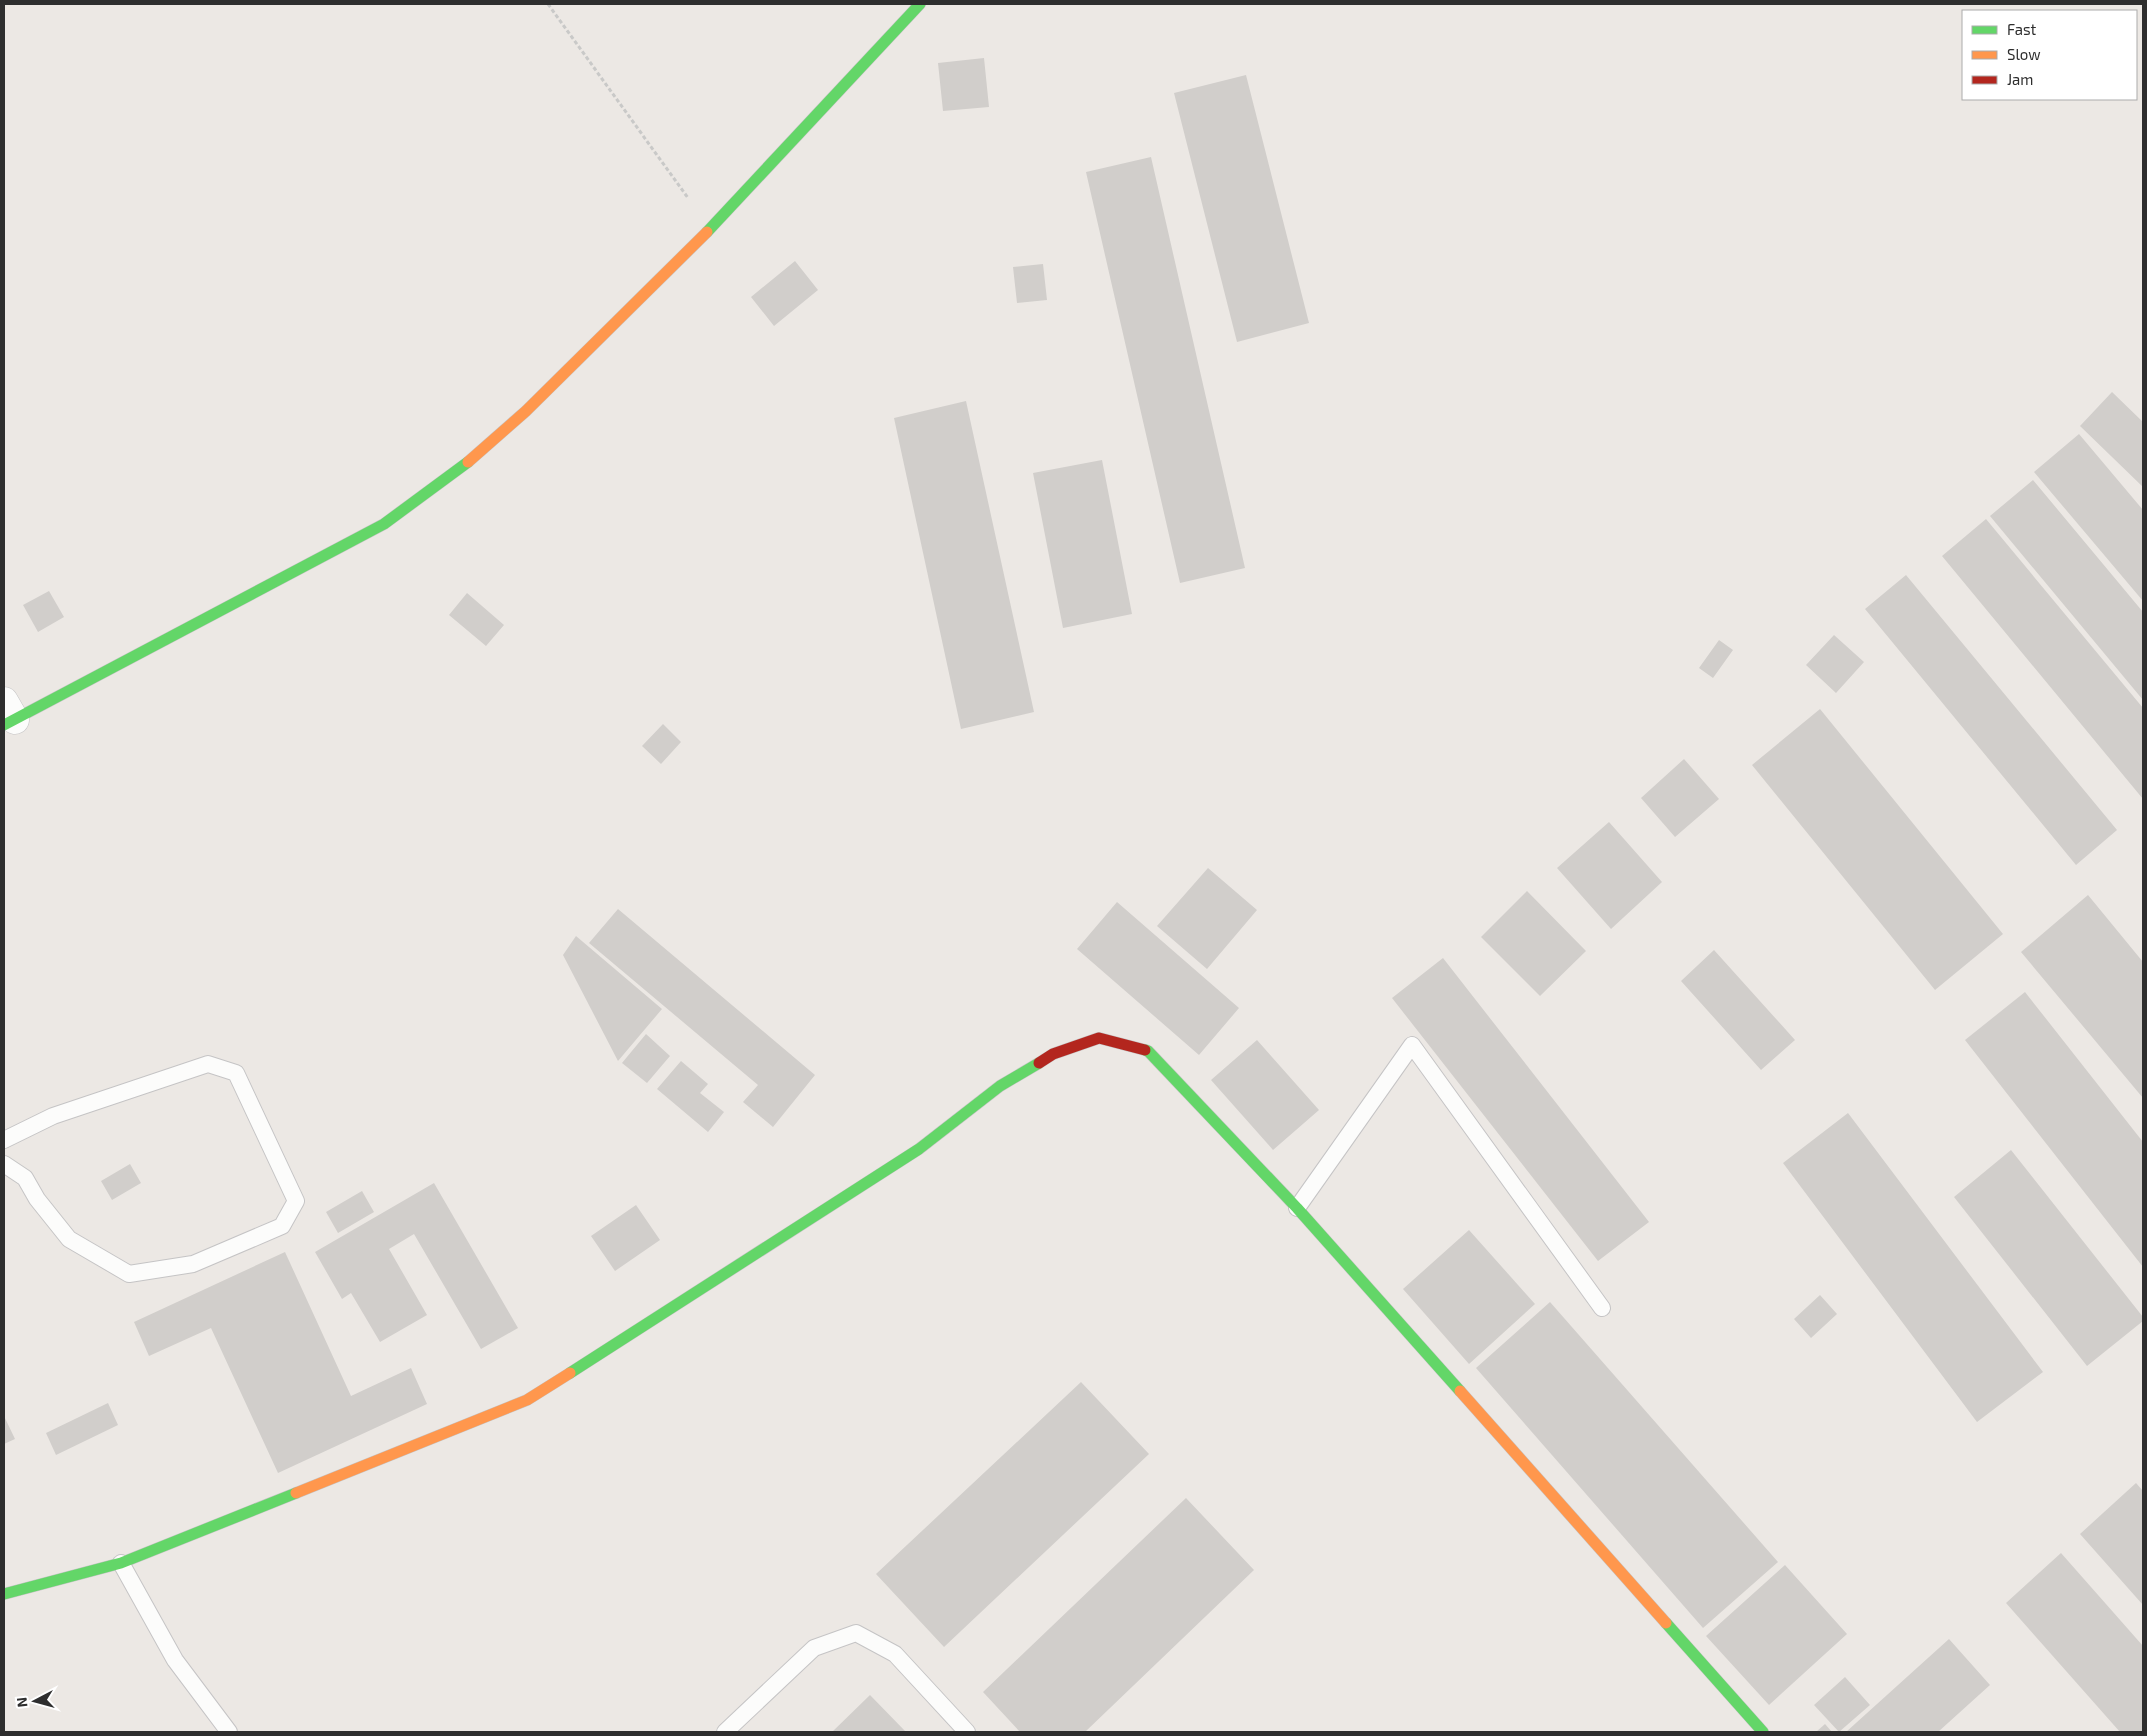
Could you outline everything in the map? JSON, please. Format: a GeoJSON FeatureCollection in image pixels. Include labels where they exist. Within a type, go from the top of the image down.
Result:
{"type":"FeatureCollection","features":[{"type":"Feature","properties":{"kind":"street"},"geometry":{"type":"LineString","coordinates":[[8,715],[147,647],[384,524],[454,474],[526,411],[710,229],[920,4]]}},
{"type":"Feature","properties":{"kind":"street"},"geometry":{"type":"LineString","coordinates":[[4,1594],[121,1563],[527,1400],[919,1149],[1000,1086],[1053,1054],[1099,1038],[1148,1051],[1297,1208],[1763,1732]]}},
{"type":"Feature","properties":{"kind":"lane"},"geometry":{"type":"LineString","coordinates":[[1297,1208],[1412,1045],[1602,1308]]}},
{"type":"Feature","properties":{"kind":"lane"},"geometry":{"type":"LineString","coordinates":[[4,1140],[53,1116],[208,1064],[236,1073],[296,1200],[282,1226],[193,1264],[129,1274],[69,1239],[37,1199],[25,1178],[4,1164]]}},
{"type":"Feature","properties":{"kind":"lane"},"geometry":{"type":"LineString","coordinates":[[121,1563],[175,1660],[229,1732]]}},
{"type":"Feature","properties":{"kind":"lane"},"geometry":{"type":"LineString","coordinates":[[725,1732],[814,1648],[856,1633],[895,1654],[967,1732]]}},
{"type":"Feature","properties":{"kind":"path"},"geometry":{"type":"LineString","coordinates":[[548,4],[710,229]]}},
{"type":"Feature","properties":{"kind":"building"},"geometry":{"type":"Polygon","coordinates":[[[984,58],[989,107],[943,111],[938,63],[984,58]]]}},
{"type":"Feature","properties":{"kind":"building"},"geometry":{"type":"Polygon","coordinates":[[[1246,75],[1309,323],[1237,342],[1174,93],[1246,75]]]}},
{"type":"Feature","properties":{"kind":"building"},"geometry":{"type":"Polygon","coordinates":[[[1151,157],[1245,568],[1180,583],[1086,172],[1151,157]]]}},
{"type":"Feature","properties":{"kind":"building"},"geometry":{"type":"Polygon","coordinates":[[[795,261],[818,290],[774,326],[751,297],[795,261]]]}},
{"type":"Feature","properties":{"kind":"building"},"geometry":{"type":"Polygon","coordinates":[[[1043,264],[1047,300],[1017,303],[1013,267],[1043,264]]]}},
{"type":"Feature","properties":{"kind":"building"},"geometry":{"type":"Polygon","coordinates":[[[2112,392],[2143,422],[2143,487],[2080,426],[2112,392]]]}},
{"type":"Feature","properties":{"kind":"building"},"geometry":{"type":"Polygon","coordinates":[[[966,401],[1034,712],[961,729],[894,418],[966,401]]]}},
{"type":"Feature","properties":{"kind":"building"},"geometry":{"type":"Polygon","coordinates":[[[2079,434],[2143,510],[2143,601],[2034,472],[2079,434]]]}},
{"type":"Feature","properties":{"kind":"building"},"geometry":{"type":"Polygon","coordinates":[[[1102,460],[1132,614],[1063,628],[1033,473],[1102,460]]]}},
{"type":"Feature","properties":{"kind":"building"},"geometry":{"type":"Polygon","coordinates":[[[2033,480],[2143,612],[2143,700],[1990,516],[2033,480]]]}},
{"type":"Feature","properties":{"kind":"building"},"geometry":{"type":"Polygon","coordinates":[[[1986,519],[2143,708],[2143,799],[1942,556],[1986,519]]]}},
{"type":"Feature","properties":{"kind":"building"},"geometry":{"type":"Polygon","coordinates":[[[1906,575],[2117,830],[2076,865],[1865,609],[1906,575]]]}},
{"type":"Feature","properties":{"kind":"building"},"geometry":{"type":"Polygon","coordinates":[[[49,591],[64,617],[38,632],[23,605],[49,591]]]}},
{"type":"Feature","properties":{"kind":"building"},"geometry":{"type":"Polygon","coordinates":[[[467,593],[504,625],[486,646],[449,615],[467,593]]]}},
{"type":"Feature","properties":{"kind":"building"},"geometry":{"type":"Polygon","coordinates":[[[1834,635],[1864,662],[1836,693],[1806,665],[1834,635]]]}},
{"type":"Feature","properties":{"kind":"building"},"geometry":{"type":"Polygon","coordinates":[[[1719,640],[1733,650],[1713,678],[1699,668],[1719,640]]]}},
{"type":"Feature","properties":{"kind":"building"},"geometry":{"type":"Polygon","coordinates":[[[1820,709],[2003,934],[1935,990],[1752,765],[1820,709]]]}},
{"type":"Feature","properties":{"kind":"building"},"geometry":{"type":"Polygon","coordinates":[[[663,724],[681,742],[661,764],[642,746],[663,724]]]}},
{"type":"Feature","properties":{"kind":"building"},"geometry":{"type":"Polygon","coordinates":[[[1684,759],[1719,799],[1675,837],[1641,798],[1684,759]]]}},
{"type":"Feature","properties":{"kind":"building"},"geometry":{"type":"Polygon","coordinates":[[[1609,822],[1662,882],[1611,929],[1557,868],[1609,822]]]}},
{"type":"Feature","properties":{"kind":"building"},"geometry":{"type":"Polygon","coordinates":[[[1208,868],[1257,910],[1207,969],[1157,926],[1208,868]]]}},
{"type":"Feature","properties":{"kind":"building"},"geometry":{"type":"Polygon","coordinates":[[[1527,891],[1586,951],[1540,996],[1481,937],[1527,891]]]}},
{"type":"Feature","properties":{"kind":"building"},"geometry":{"type":"Polygon","coordinates":[[[2088,895],[2143,962],[2143,1098],[2021,952],[2088,895]]]}},
{"type":"Feature","properties":{"kind":"building"},"geometry":{"type":"Polygon","coordinates":[[[1117,902],[1239,1008],[1199,1055],[1077,949],[1117,902]]]}},
{"type":"Feature","properties":{"kind":"building"},"geometry":{"type":"Polygon","coordinates":[[[618,909],[815,1075],[773,1127],[743,1102],[758,1085],[589,943],[618,909]]]}},
{"type":"Feature","properties":{"kind":"building"},"geometry":{"type":"Polygon","coordinates":[[[576,936],[662,1009],[618,1061],[563,955],[576,936]]]}},
{"type":"Feature","properties":{"kind":"building"},"geometry":{"type":"Polygon","coordinates":[[[1714,950],[1795,1040],[1761,1070],[1681,981],[1714,950]]]}},
{"type":"Feature","properties":{"kind":"building"},"geometry":{"type":"Polygon","coordinates":[[[1443,958],[1649,1222],[1598,1261],[1392,998],[1443,958]]]}},
{"type":"Feature","properties":{"kind":"building"},"geometry":{"type":"Polygon","coordinates":[[[2025,992],[2143,1142],[2143,1267],[1965,1040],[2025,992]]]}},
{"type":"Feature","properties":{"kind":"building"},"geometry":{"type":"Polygon","coordinates":[[[646,1034],[670,1056],[647,1083],[622,1063],[646,1034]]]}},
{"type":"Feature","properties":{"kind":"building"},"geometry":{"type":"Polygon","coordinates":[[[1257,1040],[1319,1110],[1273,1150],[1211,1080],[1257,1040]]]}},
{"type":"Feature","properties":{"kind":"building"},"geometry":{"type":"Polygon","coordinates":[[[681,1061],[708,1084],[700,1093],[724,1112],[708,1132],[657,1089],[681,1061]]]}},
{"type":"Feature","properties":{"kind":"building"},"geometry":{"type":"Polygon","coordinates":[[[1848,1113],[2043,1372],[1977,1422],[1783,1163],[1848,1113]]]}},
{"type":"Feature","properties":{"kind":"building"},"geometry":{"type":"Polygon","coordinates":[[[2011,1150],[2143,1317],[2143,1321],[2087,1366],[1954,1197],[2011,1150]]]}},
{"type":"Feature","properties":{"kind":"building"},"geometry":{"type":"Polygon","coordinates":[[[130,1164],[141,1183],[112,1200],[101,1181],[130,1164]]]}},
{"type":"Feature","properties":{"kind":"building"},"geometry":{"type":"Polygon","coordinates":[[[434,1183],[518,1328],[481,1349],[414,1234],[389,1249],[427,1315],[380,1342],[351,1293],[342,1299],[315,1252],[434,1183]]]}},
{"type":"Feature","properties":{"kind":"building"},"geometry":{"type":"Polygon","coordinates":[[[362,1191],[374,1212],[338,1233],[326,1212],[362,1191]]]}},
{"type":"Feature","properties":{"kind":"building"},"geometry":{"type":"Polygon","coordinates":[[[636,1205],[660,1240],[615,1271],[591,1236],[636,1205]]]}},
{"type":"Feature","properties":{"kind":"building"},"geometry":{"type":"Polygon","coordinates":[[[1469,1230],[1535,1304],[1469,1364],[1403,1289],[1469,1230]]]}},
{"type":"Feature","properties":{"kind":"building"},"geometry":{"type":"Polygon","coordinates":[[[285,1252],[351,1396],[411,1368],[427,1404],[278,1473],[211,1328],[149,1356],[134,1322],[285,1252]]]}},
{"type":"Feature","properties":{"kind":"building"},"geometry":{"type":"Polygon","coordinates":[[[1820,1295],[1837,1314],[1811,1338],[1794,1319],[1820,1295]]]}},
{"type":"Feature","properties":{"kind":"building"},"geometry":{"type":"Polygon","coordinates":[[[1550,1302],[1778,1562],[1703,1628],[1476,1368],[1550,1302]]]}},
{"type":"Feature","properties":{"kind":"building"},"geometry":{"type":"Polygon","coordinates":[[[1081,1382],[1149,1454],[944,1647],[876,1574],[1081,1382]]]}},
{"type":"Feature","properties":{"kind":"building"},"geometry":{"type":"Polygon","coordinates":[[[108,1403],[118,1425],[56,1455],[46,1433],[108,1403]]]}},
{"type":"Feature","properties":{"kind":"building"},"geometry":{"type":"Polygon","coordinates":[[[4,1416],[15,1439],[4,1444],[4,1416]]]}},
{"type":"Feature","properties":{"kind":"building"},"geometry":{"type":"Polygon","coordinates":[[[2136,1483],[2143,1491],[2143,1605],[2080,1534],[2136,1483]]]}},
{"type":"Feature","properties":{"kind":"building"},"geometry":{"type":"Polygon","coordinates":[[[1186,1498],[1254,1570],[1085,1732],[1020,1732],[983,1692],[1186,1498]]]}},
{"type":"Feature","properties":{"kind":"building"},"geometry":{"type":"Polygon","coordinates":[[[2061,1553],[2143,1646],[2143,1732],[2120,1732],[2006,1603],[2061,1553]]]}},
{"type":"Feature","properties":{"kind":"building"},"geometry":{"type":"Polygon","coordinates":[[[1785,1565],[1847,1634],[1769,1705],[1706,1636],[1785,1565]]]}},
{"type":"Feature","properties":{"kind":"building"},"geometry":{"type":"Polygon","coordinates":[[[1949,1639],[1990,1685],[1938,1732],[1846,1732],[1949,1639]]]}},
{"type":"Feature","properties":{"kind":"building"},"geometry":{"type":"Polygon","coordinates":[[[1845,1677],[1870,1705],[1839,1732],[1814,1705],[1845,1677]]]}},
{"type":"Feature","properties":{"kind":"building"},"geometry":{"type":"Polygon","coordinates":[[[870,1695],[906,1732],[832,1732],[870,1695]]]}},
{"type":"Feature","properties":{"kind":"building"},"geometry":{"type":"Polygon","coordinates":[[[1825,1724],[1832,1732],[1816,1732],[1825,1724]]]}},
{"type":"Feature","properties":{"kind":"traffic: fast"},"geometry":{"type":"LineString","coordinates":[[707,232],[920,4]]}},
{"type":"Feature","properties":{"kind":"traffic: fast"},"geometry":{"type":"LineString","coordinates":[[4,725],[384,524],[468,462]]}},
{"type":"Feature","properties":{"kind":"traffic: fast"},"geometry":{"type":"LineString","coordinates":[[1145,1050],[1297,1208],[1460,1391]]}},
{"type":"Feature","properties":{"kind":"traffic: fast"},"geometry":{"type":"LineString","coordinates":[[570,1373],[919,1149],[1000,1086],[1039,1063]]}},
{"type":"Feature","properties":{"kind":"traffic: fast"},"geometry":{"type":"LineString","coordinates":[[4,1594],[121,1563],[296,1493]]}},
{"type":"Feature","properties":{"kind":"traffic: fast"},"geometry":{"type":"LineString","coordinates":[[1666,1623],[1763,1732]]}},
{"type":"Feature","properties":{"kind":"traffic: slow"},"geometry":{"type":"LineString","coordinates":[[468,462],[526,411],[707,232]]}},
{"type":"Feature","properties":{"kind":"traffic: slow"},"geometry":{"type":"LineString","coordinates":[[296,1493],[527,1400],[570,1373]]}},
{"type":"Feature","properties":{"kind":"traffic: slow"},"geometry":{"type":"LineString","coordinates":[[1460,1391],[1666,1623]]}},
{"type":"Feature","properties":{"kind":"traffic: jam"},"geometry":{"type":"LineString","coordinates":[[1039,1063],[1053,1054],[1099,1038],[1145,1050]]}}]}
